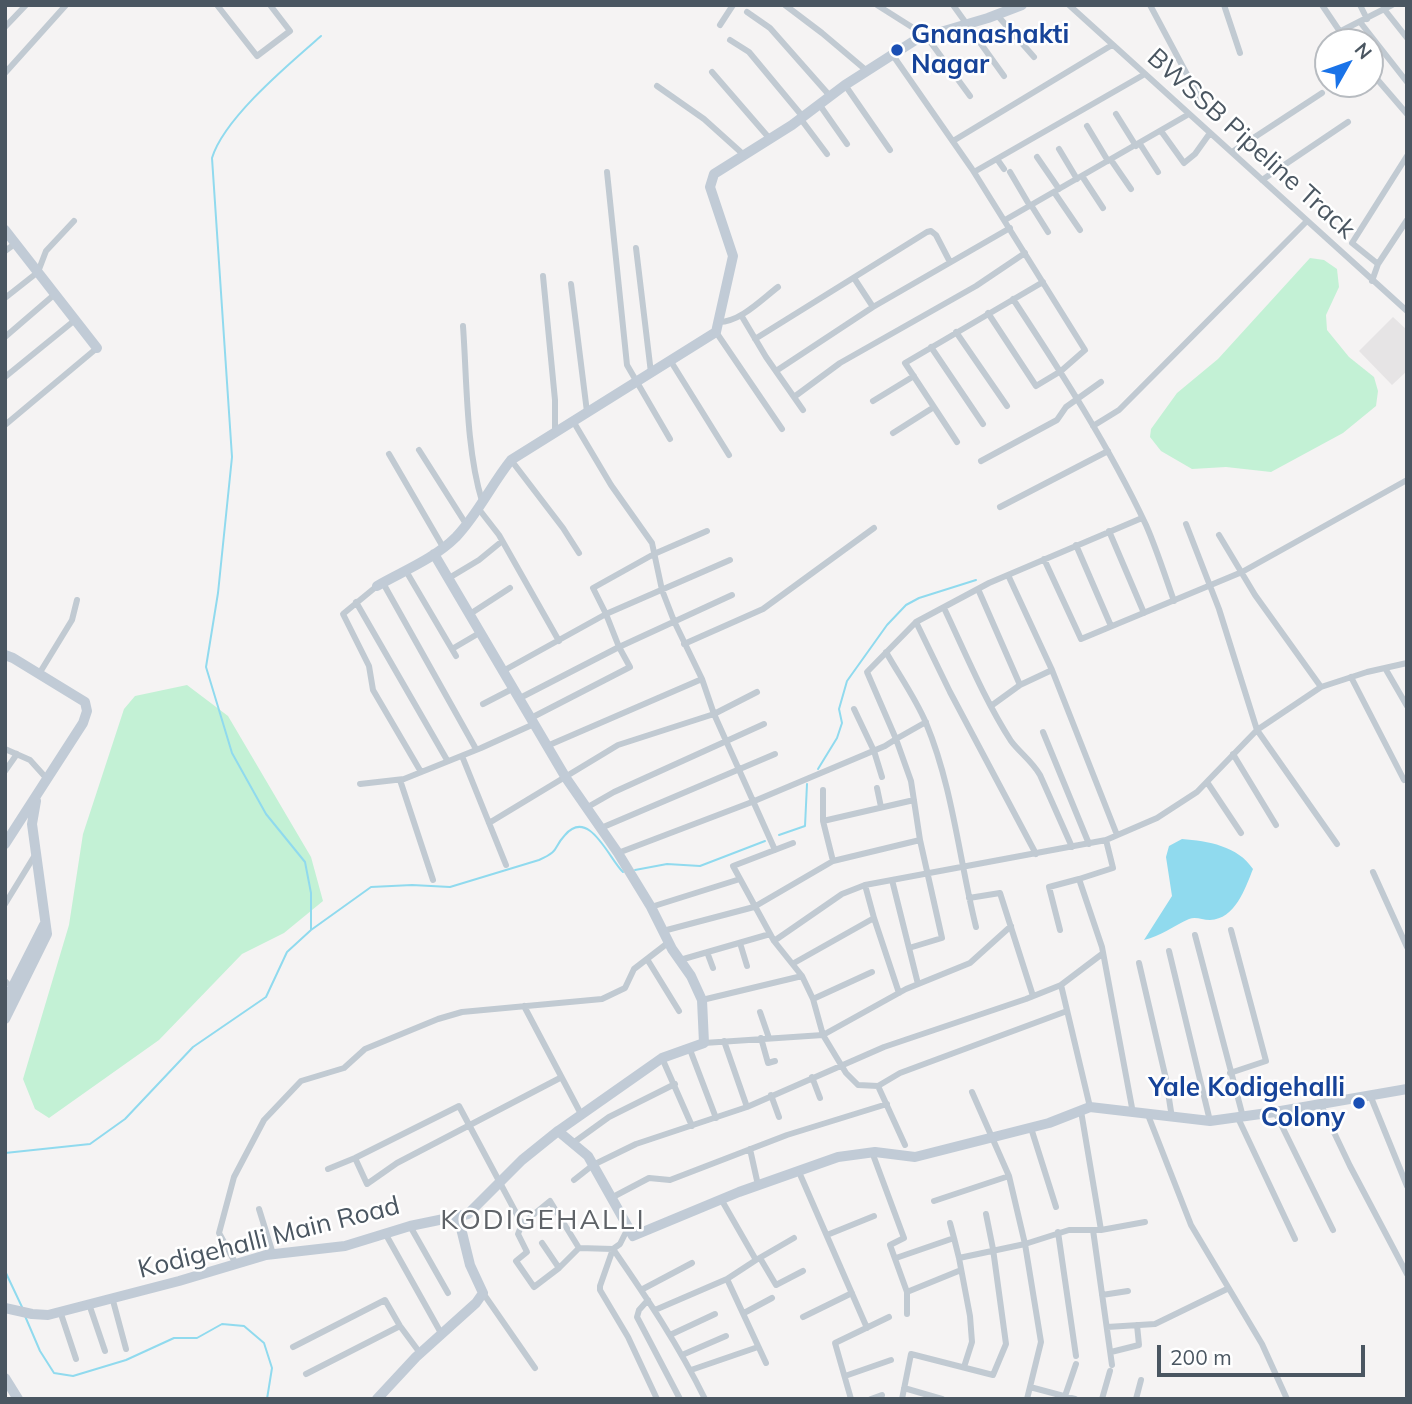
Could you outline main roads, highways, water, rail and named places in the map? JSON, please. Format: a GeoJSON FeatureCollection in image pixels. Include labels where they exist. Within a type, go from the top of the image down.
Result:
{"type":"FeatureCollection","features":[{"type":"Feature","properties":{"kind":"water"},"geometry":{"type":"Polygon","coordinates":[[[1182,839],[1222,846],[1239,855],[1253,869],[1238,902],[1226,914],[1210,920],[1192,918],[1144,940],[1172,896],[1166,857],[1169,846],[1182,839]]]}},
{"type":"Feature","properties":{"kind":"waterway"},"geometry":{"type":"LineString","coordinates":[[311,930],[311,893],[305,862],[266,814],[232,753],[206,667],[218,593],[232,457],[212,158],[219,142],[243,109],[321,36]]}},
{"type":"Feature","properties":{"kind":"waterway"},"geometry":{"type":"LineString","coordinates":[[818,769],[837,738],[842,723],[839,709],[847,681],[887,625],[906,605],[919,598],[976,580]]}},
{"type":"Feature","properties":{"kind":"waterway"},"geometry":{"type":"LineString","coordinates":[[779,835],[805,826],[807,784]]}},
{"type":"Feature","properties":{"kind":"waterway"},"geometry":{"type":"LineString","coordinates":[[5,1153],[90,1144],[125,1119],[193,1047],[266,997],[287,952],[311,930],[371,887],[450,887],[546,857],[565,835],[574,828],[582,827],[598,838],[623,872]]}},
{"type":"Feature","properties":{"kind":"waterway"},"geometry":{"type":"LineString","coordinates":[[635,870],[667,864],[700,866],[765,841]]}},
{"type":"Feature","properties":{"kind":"waterway"},"geometry":{"type":"LineString","coordinates":[[5,1271],[22,1307]]}},
{"type":"Feature","properties":{"kind":"waterway"},"geometry":{"type":"LineString","coordinates":[[25,1316],[40,1351],[54,1373],[73,1376],[126,1360],[174,1338],[197,1338],[222,1324],[244,1326],[264,1343],[272,1368],[267,1399]]}},
{"type":"Feature","properties":{"kind":"place","name":"Gnanashakti Nagar"},"geometry":{"type":"Point","coordinates":[897,50]}},
{"type":"Feature","properties":{"kind":"place","name":"Yale Kodigehalli Colony"},"geometry":{"type":"Point","coordinates":[1359,1103]}},
{"type":"Feature","properties":{"kind":"district","name":"KODIGEHALLI"},"geometry":{"type":"Point","coordinates":[543,1221]}}]}
